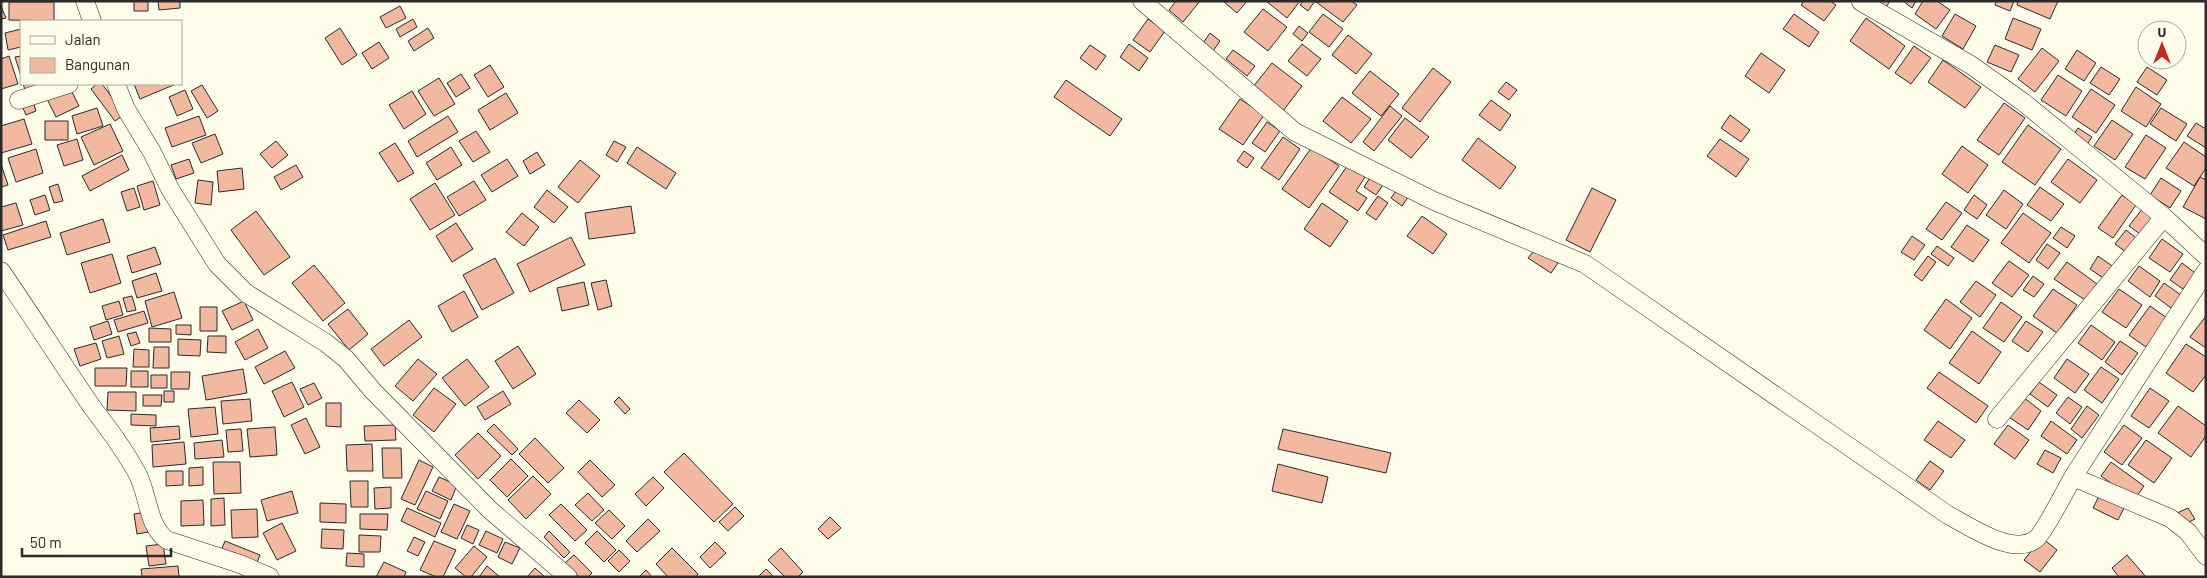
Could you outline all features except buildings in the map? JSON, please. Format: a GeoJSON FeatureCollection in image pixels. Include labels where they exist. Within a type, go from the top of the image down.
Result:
{"type":"FeatureCollection","features":[{"type":"Feature","properties":{"kind":"street"},"geometry":{"type":"LineString","coordinates":[[85,1],[92,20]]}},
{"type":"Feature","properties":{"kind":"street"},"geometry":{"type":"LineString","coordinates":[[1142,1],[1295,132],[1434,201],[1585,264],[1948,515],[2002,543],[2019,546],[2036,539],[2206,271]]}},
{"type":"Feature","properties":{"kind":"street"},"geometry":{"type":"LineString","coordinates":[[1861,2],[1971,65],[2023,102],[2164,217],[2206,256]]}},
{"type":"Feature","properties":{"kind":"street"},"geometry":{"type":"LineString","coordinates":[[19,100],[66,85]]}},
{"type":"Feature","properties":{"kind":"street"},"geometry":{"type":"LineString","coordinates":[[116,85],[126,108],[152,152],[170,189],[217,264],[246,293],[326,343],[346,359],[373,391],[490,510],[568,577]]}},
{"type":"Feature","properties":{"kind":"street"},"geometry":{"type":"LineString","coordinates":[[1997,419],[2164,217]]}},
{"type":"Feature","properties":{"kind":"street"},"geometry":{"type":"LineString","coordinates":[[1,271],[113,434],[138,474],[149,502],[152,523],[158,534],[167,540],[240,564],[270,577]]}},
{"type":"Feature","properties":{"kind":"street"},"geometry":{"type":"LineString","coordinates":[[2074,477],[2170,518],[2188,532],[2206,556]]}}]}
